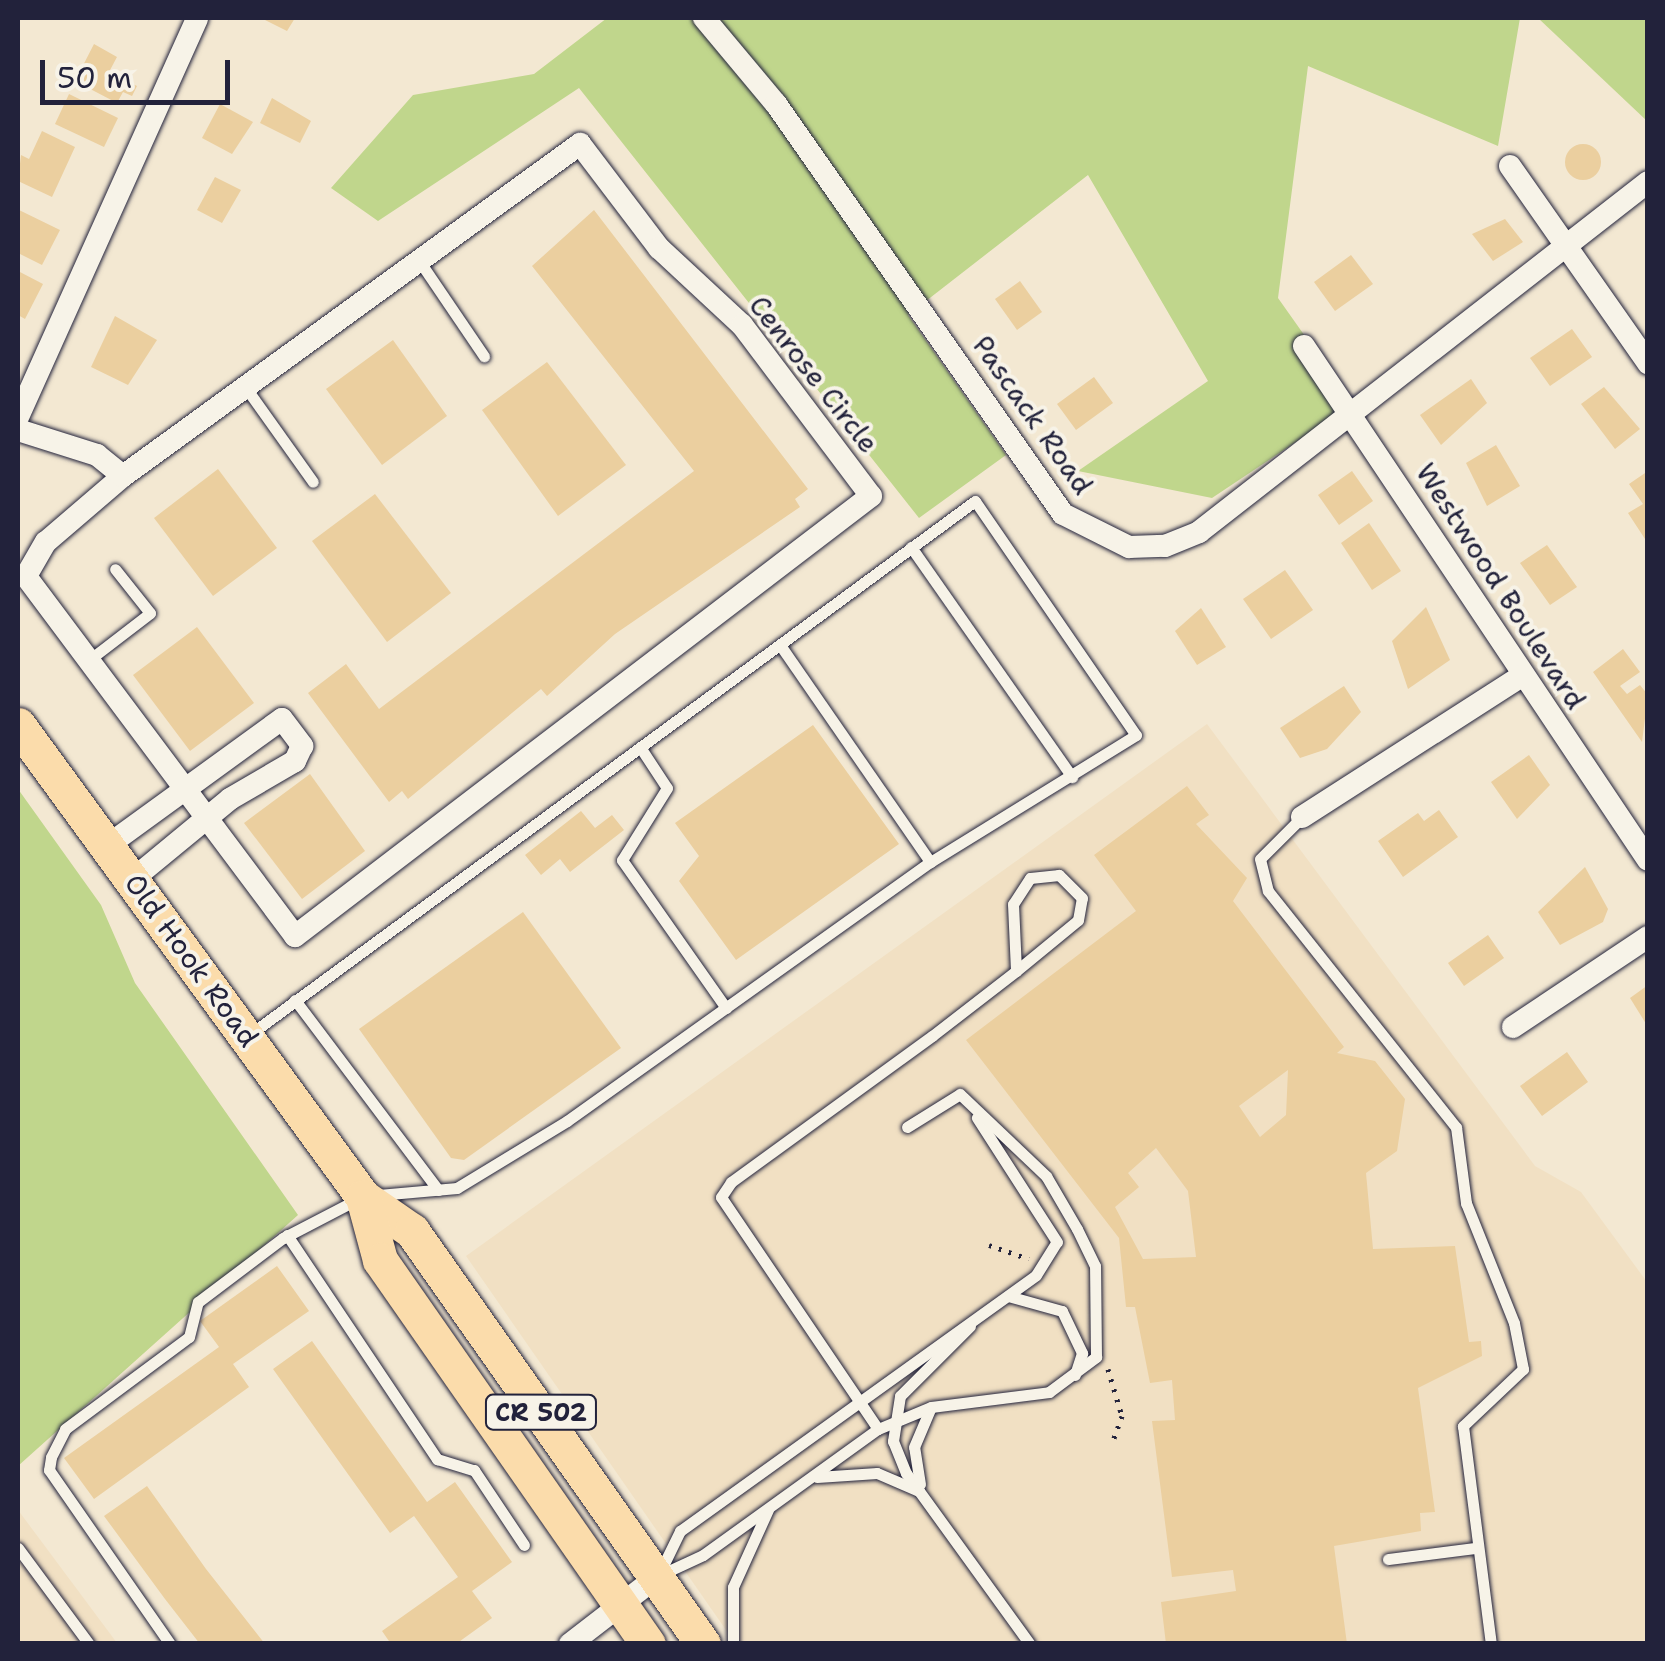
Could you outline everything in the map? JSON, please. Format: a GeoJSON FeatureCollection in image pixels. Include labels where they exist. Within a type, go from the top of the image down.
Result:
{"type":"FeatureCollection","features":[{"type":"Feature","properties":{"kind":"main road","name":"Old Hook Road"},"geometry":{"type":"LineString","coordinates":[[18,725],[134,878],[362,1197],[380,1260],[648,1644]]}},
{"type":"Feature","properties":{"kind":"main road","name":"Old Hook Road"},"geometry":{"type":"LineString","coordinates":[[362,1197],[412,1231],[703,1644]]}},
{"type":"Feature","properties":{"kind":"street"},"geometry":{"type":"LineString","coordinates":[[18,417],[197,18]]}},
{"type":"Feature","properties":{"kind":"street","name":"Pascack Road"},"geometry":{"type":"LineString","coordinates":[[704,18],[776,104],[1064,514],[1094,537],[1165,546],[1199,532],[1562,242],[1648,182]]}},
{"type":"Feature","properties":{"kind":"street","name":"Cenrose Circle"},"geometry":{"type":"LineString","coordinates":[[580,144],[660,248],[742,325],[870,496],[295,936],[86,663],[26,576],[46,542],[123,476],[420,262],[580,144]]}},
{"type":"Feature","properties":{"kind":"street"},"geometry":{"type":"LineString","coordinates":[[1510,166],[1648,363]]}},
{"type":"Feature","properties":{"kind":"street","name":"Westwood Boulevard"},"geometry":{"type":"LineString","coordinates":[[1304,346],[1351,410],[1522,676],[1648,860]]}},
{"type":"Feature","properties":{"kind":"street"},"geometry":{"type":"LineString","coordinates":[[18,430],[82,448],[123,476]]}},
{"type":"Feature","properties":{"kind":"street"},"geometry":{"type":"LineString","coordinates":[[1302,817],[1522,676]]}},
{"type":"Feature","properties":{"kind":"street"},"geometry":{"type":"LineString","coordinates":[[107,846],[186,794],[265,723],[282,719],[302,746],[295,761],[206,819],[134,878]]}},
{"type":"Feature","properties":{"kind":"street"},"geometry":{"type":"LineString","coordinates":[[1513,1027],[1648,937]]}},
{"type":"Feature","properties":{"kind":"street"},"geometry":{"type":"LineString","coordinates":[[570,1644],[658,1576]]}},
{"type":"Feature","properties":{"kind":"lane"},"geometry":{"type":"LineString","coordinates":[[420,262],[484,356]]}},
{"type":"Feature","properties":{"kind":"lane"},"geometry":{"type":"LineString","coordinates":[[246,388],[313,482]]}},
{"type":"Feature","properties":{"kind":"lane"},"geometry":{"type":"LineString","coordinates":[[170,1644],[48,1470],[65,1429],[189,1337],[198,1302],[287,1235],[362,1197],[457,1188],[566,1121],[930,862],[1136,735],[975,501],[247,1036]]}},
{"type":"Feature","properties":{"kind":"lane"},"geometry":{"type":"LineString","coordinates":[[911,547],[1072,777]]}},
{"type":"Feature","properties":{"kind":"lane"},"geometry":{"type":"LineString","coordinates":[[86,663],[150,614],[115,569]]}},
{"type":"Feature","properties":{"kind":"lane"},"geometry":{"type":"LineString","coordinates":[[780,645],[930,862]]}},
{"type":"Feature","properties":{"kind":"lane"},"geometry":{"type":"LineString","coordinates":[[640,747],[667,788],[622,860],[726,1008]]}},
{"type":"Feature","properties":{"kind":"lane"},"geometry":{"type":"LineString","coordinates":[[1302,817],[1260,859],[1268,891],[1456,1127],[1466,1203],[1514,1323],[1523,1369],[1463,1426],[1475,1548],[1491,1644]]}},
{"type":"Feature","properties":{"kind":"lane"},"geometry":{"type":"LineString","coordinates":[[878,1429],[721,1197],[1016,970],[1078,920],[1082,898],[1059,875],[1030,878],[1013,904],[1016,970]]}},
{"type":"Feature","properties":{"kind":"lane"},"geometry":{"type":"LineString","coordinates":[[295,1000],[438,1190]]}},
{"type":"Feature","properties":{"kind":"lane"},"geometry":{"type":"LineString","coordinates":[[658,1576],[680,1531],[1008,1296],[1057,1242],[960,1094]]}},
{"type":"Feature","properties":{"kind":"lane"},"geometry":{"type":"LineString","coordinates":[[658,1576],[768,1509],[878,1429],[930,1407],[1050,1392],[1074,1379],[1096,1356],[1095,1266],[1046,1176],[960,1094]]}},
{"type":"Feature","properties":{"kind":"lane"},"geometry":{"type":"LineString","coordinates":[[907,1127],[960,1094]]}},
{"type":"Feature","properties":{"kind":"lane"},"geometry":{"type":"LineString","coordinates":[[287,1235],[437,1459],[474,1470],[524,1545]]}},
{"type":"Feature","properties":{"kind":"lane"},"geometry":{"type":"LineString","coordinates":[[1008,1296],[1062,1311],[1082,1352],[1074,1379]]}},
{"type":"Feature","properties":{"kind":"lane"},"geometry":{"type":"LineString","coordinates":[[976,1318],[900,1396],[892,1422],[906,1473],[1030,1644]]}},
{"type":"Feature","properties":{"kind":"lane"},"geometry":{"type":"LineString","coordinates":[[923,1493],[914,1447],[930,1407]]}},
{"type":"Feature","properties":{"kind":"lane"},"geometry":{"type":"LineString","coordinates":[[814,1477],[877,1473],[923,1493]]}},
{"type":"Feature","properties":{"kind":"lane"},"geometry":{"type":"LineString","coordinates":[[733,1644],[733,1587],[768,1509]]}},
{"type":"Feature","properties":{"kind":"lane"},"geometry":{"type":"LineString","coordinates":[[18,1548],[89,1644]]}},
{"type":"Feature","properties":{"kind":"lane"},"geometry":{"type":"LineString","coordinates":[[1388,1559],[1475,1548]]}},
{"type":"Feature","properties":{"kind":"path"},"geometry":{"type":"LineString","coordinates":[[1096,1356],[1116,1388],[1122,1416],[1112,1443]]}},
{"type":"Feature","properties":{"kind":"shaded area"},"geometry":{"type":"Polygon","coordinates":[[[1207,724],[1535,1166],[1581,1192],[1647,1282],[1647,1643],[735,1643],[466,1256],[1207,724]]]}},
{"type":"Feature","properties":{"kind":"shaded area"},"geometry":{"type":"Polygon","coordinates":[[[18,1510],[117,1643],[18,1643],[18,1510]]]}},
{"type":"Feature","properties":{"kind":"green space"},"geometry":{"type":"Polygon","coordinates":[[[607,18],[1520,18],[1498,146],[1308,66],[1278,298],[1353,404],[1212,498],[1078,471],[1208,381],[1088,175],[908,315],[1006,455],[919,518],[579,88],[378,221],[331,188],[413,95],[534,74],[607,18]]]}},
{"type":"Feature","properties":{"kind":"green space"},"geometry":{"type":"Polygon","coordinates":[[[1538,18],[1647,18],[1647,121],[1538,18]]]}},
{"type":"Feature","properties":{"kind":"green space"},"geometry":{"type":"Polygon","coordinates":[[[18,789],[101,905],[135,983],[298,1215],[18,1466],[18,789]]]}},
{"type":"Feature","properties":{"kind":"building"},"geometry":{"type":"Polygon","coordinates":[[[261,18],[295,18],[287,31],[261,18]]]}},
{"type":"Feature","properties":{"kind":"building"},"geometry":{"type":"Polygon","coordinates":[[[94,44],[117,57],[109,72],[137,86],[132,96],[123,92],[117,103],[75,81],[94,44]]]}},
{"type":"Feature","properties":{"kind":"building"},"geometry":{"type":"Polygon","coordinates":[[[69,94],[118,118],[104,147],[55,124],[69,94]]]}},
{"type":"Feature","properties":{"kind":"building"},"geometry":{"type":"Polygon","coordinates":[[[272,98],[311,121],[300,143],[260,123],[272,98]]]}},
{"type":"Feature","properties":{"kind":"building"},"geometry":{"type":"Polygon","coordinates":[[[220,104],[253,122],[232,154],[202,138],[220,104]]]}},
{"type":"Feature","properties":{"kind":"building"},"geometry":{"type":"Polygon","coordinates":[[[42,131],[75,147],[52,197],[18,181],[21,155],[29,159],[42,131]]]}},
{"type":"Feature","properties":{"kind":"building"},"geometry":{"type":"Polygon","coordinates":[[[1583,144],[1596,149],[1601,162],[1596,175],[1583,180],[1570,175],[1565,162],[1570,149],[1583,144]]]}},
{"type":"Feature","properties":{"kind":"building"},"geometry":{"type":"Polygon","coordinates":[[[215,177],[241,190],[222,223],[197,210],[215,177]]]}},
{"type":"Feature","properties":{"kind":"building"},"geometry":{"type":"Polygon","coordinates":[[[19,210],[60,230],[42,265],[18,253],[19,210]]]}},
{"type":"Feature","properties":{"kind":"building"},"geometry":{"type":"Polygon","coordinates":[[[594,210],[808,489],[795,499],[800,507],[615,634],[547,696],[541,689],[408,799],[402,791],[389,802],[308,693],[346,664],[379,709],[694,471],[532,266],[594,210]]]}},
{"type":"Feature","properties":{"kind":"building"},"geometry":{"type":"Polygon","coordinates":[[[1505,219],[1523,242],[1493,261],[1472,234],[1505,219]]]}},
{"type":"Feature","properties":{"kind":"building"},"geometry":{"type":"Polygon","coordinates":[[[1351,255],[1373,284],[1335,311],[1314,282],[1351,255]]]}},
{"type":"Feature","properties":{"kind":"building"},"geometry":{"type":"Polygon","coordinates":[[[18,271],[43,284],[25,319],[18,315],[18,271]]]}},
{"type":"Feature","properties":{"kind":"building"},"geometry":{"type":"Polygon","coordinates":[[[1020,281],[1042,312],[1017,330],[995,299],[1020,281]]]}},
{"type":"Feature","properties":{"kind":"building"},"geometry":{"type":"Polygon","coordinates":[[[115,316],[157,340],[128,385],[91,367],[115,316]]]}},
{"type":"Feature","properties":{"kind":"building"},"geometry":{"type":"Polygon","coordinates":[[[1572,329],[1592,357],[1550,386],[1530,358],[1572,329]]]}},
{"type":"Feature","properties":{"kind":"building"},"geometry":{"type":"Polygon","coordinates":[[[393,340],[447,416],[382,465],[326,389],[393,340]]]}},
{"type":"Feature","properties":{"kind":"building"},"geometry":{"type":"Polygon","coordinates":[[[547,362],[626,465],[558,516],[482,410],[547,362]]]}},
{"type":"Feature","properties":{"kind":"building"},"geometry":{"type":"Polygon","coordinates":[[[1094,377],[1113,403],[1076,430],[1057,404],[1094,377]]]}},
{"type":"Feature","properties":{"kind":"building"},"geometry":{"type":"Polygon","coordinates":[[[1471,379],[1487,403],[1441,445],[1420,415],[1471,379]]]}},
{"type":"Feature","properties":{"kind":"building"},"geometry":{"type":"Polygon","coordinates":[[[1604,387],[1640,429],[1615,449],[1581,404],[1604,387]]]}},
{"type":"Feature","properties":{"kind":"building"},"geometry":{"type":"Polygon","coordinates":[[[1496,445],[1520,486],[1487,506],[1466,463],[1496,445]]]}},
{"type":"Feature","properties":{"kind":"building"},"geometry":{"type":"Polygon","coordinates":[[[218,469],[277,548],[213,596],[154,518],[218,469]]]}},
{"type":"Feature","properties":{"kind":"building"},"geometry":{"type":"Polygon","coordinates":[[[1352,471],[1373,501],[1339,525],[1318,495],[1352,471]]]}},
{"type":"Feature","properties":{"kind":"building"},"geometry":{"type":"Polygon","coordinates":[[[1648,471],[1645,539],[1628,513],[1643,504],[1629,484],[1648,471]]]}},
{"type":"Feature","properties":{"kind":"building"},"geometry":{"type":"Polygon","coordinates":[[[375,494],[451,593],[387,642],[312,541],[375,494]]]}},
{"type":"Feature","properties":{"kind":"building"},"geometry":{"type":"Polygon","coordinates":[[[1369,523],[1401,571],[1372,590],[1341,543],[1369,523]]]}},
{"type":"Feature","properties":{"kind":"building"},"geometry":{"type":"Polygon","coordinates":[[[1547,545],[1577,587],[1550,605],[1520,563],[1547,545]]]}},
{"type":"Feature","properties":{"kind":"building"},"geometry":{"type":"Polygon","coordinates":[[[1285,570],[1313,610],[1271,639],[1243,599],[1285,570]]]}},
{"type":"Feature","properties":{"kind":"building"},"geometry":{"type":"Polygon","coordinates":[[[1426,607],[1450,660],[1408,689],[1392,641],[1426,607]]]}},
{"type":"Feature","properties":{"kind":"building"},"geometry":{"type":"Polygon","coordinates":[[[1201,608],[1226,647],[1197,665],[1175,631],[1201,608]]]}},
{"type":"Feature","properties":{"kind":"building"},"geometry":{"type":"Polygon","coordinates":[[[197,627],[254,703],[190,751],[133,675],[197,627]]]}},
{"type":"Feature","properties":{"kind":"building"},"geometry":{"type":"Polygon","coordinates":[[[1623,649],[1640,672],[1620,686],[1627,694],[1640,685],[1648,695],[1642,742],[1593,672],[1623,649]]]}},
{"type":"Feature","properties":{"kind":"building"},"geometry":{"type":"Polygon","coordinates":[[[1344,686],[1361,712],[1327,749],[1300,758],[1280,728],[1344,686]]]}},
{"type":"Feature","properties":{"kind":"building"},"geometry":{"type":"Polygon","coordinates":[[[813,725],[899,844],[736,960],[679,881],[699,856],[675,823],[813,725]]]}},
{"type":"Feature","properties":{"kind":"building"},"geometry":{"type":"Polygon","coordinates":[[[1529,755],[1550,785],[1517,819],[1491,782],[1529,755]]]}},
{"type":"Feature","properties":{"kind":"building"},"geometry":{"type":"Polygon","coordinates":[[[310,774],[365,851],[302,899],[244,823],[310,774]]]}},
{"type":"Feature","properties":{"kind":"building"},"geometry":{"type":"Polygon","coordinates":[[[1187,786],[1209,815],[1196,824],[1247,878],[1233,901],[1344,1047],[1337,1053],[1375,1061],[1405,1099],[1397,1151],[1366,1173],[1373,1249],[1455,1246],[1469,1342],[1481,1341],[1482,1356],[1418,1388],[1435,1512],[1420,1513],[1421,1531],[1334,1546],[1347,1644],[1166,1644],[1161,1602],[1236,1591],[1233,1570],[1172,1577],[1152,1421],[1175,1420],[1172,1380],[1150,1383],[1135,1307],[1126,1307],[1119,1238],[966,1040],[1136,911],[1094,855],[1187,786]],[[1288,1070],[1239,1106],[1260,1137],[1286,1115],[1288,1070]],[[1156,1148],[1128,1173],[1139,1187],[1115,1207],[1143,1259],[1196,1257],[1188,1191],[1156,1148]]]}},
{"type":"Feature","properties":{"kind":"building"},"geometry":{"type":"Polygon","coordinates":[[[1439,810],[1458,837],[1403,877],[1378,841],[1418,813],[1424,821],[1439,810]]]}},
{"type":"Feature","properties":{"kind":"building"},"geometry":{"type":"Polygon","coordinates":[[[581,811],[595,828],[612,815],[624,830],[570,872],[560,859],[541,875],[525,855],[581,811]]]}},
{"type":"Feature","properties":{"kind":"building"},"geometry":{"type":"Polygon","coordinates":[[[1585,867],[1608,909],[1603,922],[1560,945],[1538,912],[1585,867]]]}},
{"type":"Feature","properties":{"kind":"building"},"geometry":{"type":"Polygon","coordinates":[[[523,912],[621,1048],[464,1160],[451,1158],[359,1029],[523,912]]]}},
{"type":"Feature","properties":{"kind":"building"},"geometry":{"type":"Polygon","coordinates":[[[1488,935],[1504,958],[1464,986],[1448,963],[1488,935]]]}},
{"type":"Feature","properties":{"kind":"building"},"geometry":{"type":"Polygon","coordinates":[[[1648,985],[1648,1027],[1630,998],[1648,985]]]}},
{"type":"Feature","properties":{"kind":"building"},"geometry":{"type":"Polygon","coordinates":[[[1567,1052],[1588,1082],[1542,1116],[1520,1086],[1567,1052]]]}},
{"type":"Feature","properties":{"kind":"building"},"geometry":{"type":"Polygon","coordinates":[[[277,1266],[309,1311],[233,1364],[249,1387],[94,1499],[64,1458],[219,1347],[200,1321],[277,1266]]]}},
{"type":"Feature","properties":{"kind":"building"},"geometry":{"type":"Polygon","coordinates":[[[312,1341],[427,1502],[455,1482],[512,1562],[472,1591],[492,1618],[456,1644],[391,1644],[382,1631],[458,1577],[414,1516],[390,1533],[273,1369],[312,1341]]]}},
{"type":"Feature","properties":{"kind":"building"},"geometry":{"type":"Polygon","coordinates":[[[147,1486],[265,1644],[200,1644],[165,1599],[104,1516],[147,1486]]]}}]}
